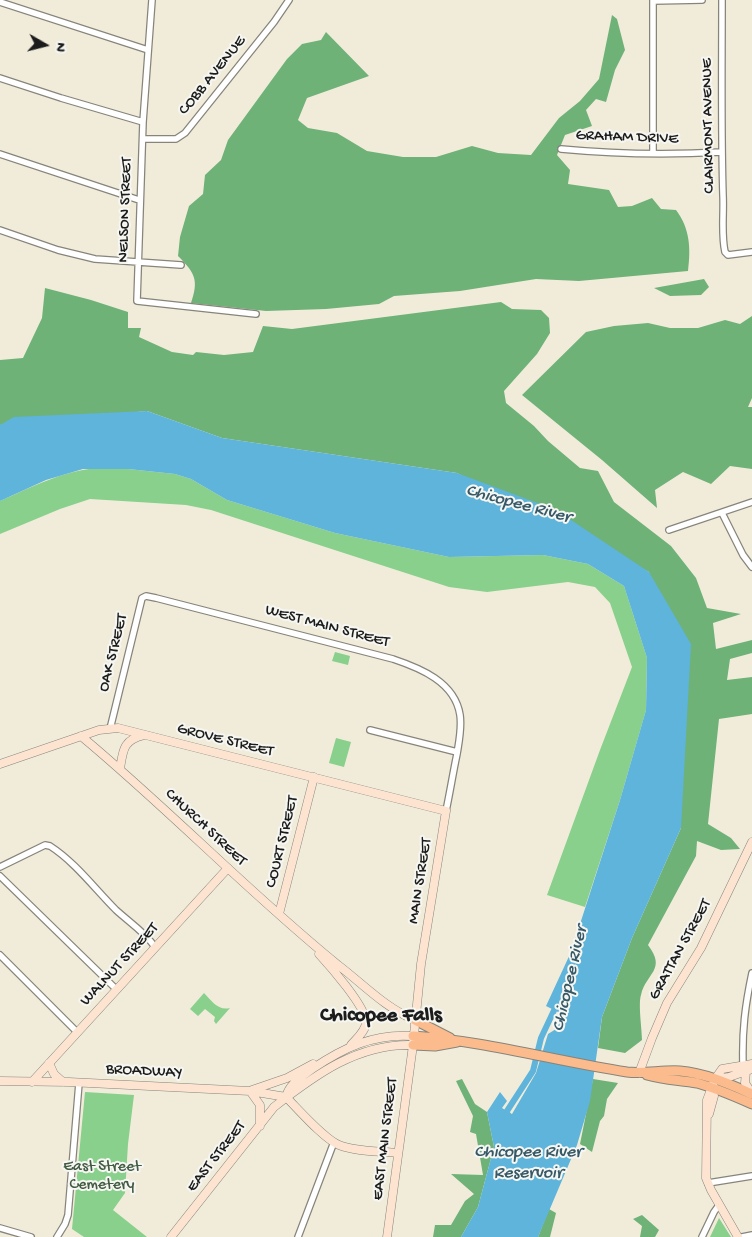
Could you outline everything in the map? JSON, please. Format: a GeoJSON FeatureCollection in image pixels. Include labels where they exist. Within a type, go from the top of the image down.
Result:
{"type":"FeatureCollection","features":[{"type":"Feature","properties":{"kind":"main road","name":"GROVE STREET"},"geometry":{"type":"LineString","coordinates":[[0,764],[99,730],[110,728],[124,729],[446,811]]}},
{"type":"Feature","properties":{"kind":"main road"},"geometry":{"type":"LineString","coordinates":[[120,768],[123,751],[127,743],[134,738],[146,735]]}},
{"type":"Feature","properties":{"kind":"main road","name":"CHURCH STREET"},"geometry":{"type":"LineString","coordinates":[[81,736],[120,768],[310,943],[376,996],[415,1020]]}},
{"type":"Feature","properties":{"kind":"main road","name":"COURT STREET"},"geometry":{"type":"LineString","coordinates":[[279,914],[314,777]]}},
{"type":"Feature","properties":{"kind":"main road","name":"MAIN STREET"},"geometry":{"type":"LineString","coordinates":[[413,1040],[424,946],[446,811]]}},
{"type":"Feature","properties":{"kind":"main road","name":"GRATTAN STREET"},"geometry":{"type":"LineString","coordinates":[[639,1073],[667,1003],[701,948],[752,842]]}},
{"type":"Feature","properties":{"kind":"main road","name":"WALNUT STREET"},"geometry":{"type":"LineString","coordinates":[[32,1082],[228,868]]}},
{"type":"Feature","properties":{"kind":"main road","name":"CHURCH STREET"},"geometry":{"type":"LineString","coordinates":[[310,943],[340,980],[365,1017],[366,1022],[363,1031],[350,1046]]}},
{"type":"Feature","properties":{"kind":"main road"},"geometry":{"type":"LineString","coordinates":[[415,1020],[456,1040]]}},
{"type":"Feature","properties":{"kind":"main road"},"geometry":{"type":"LineString","coordinates":[[260,1126],[260,1105],[250,1091],[281,1080],[350,1046],[380,1037],[413,1040],[456,1040],[602,1067],[665,1076],[694,1073],[752,1104]]}},
{"type":"Feature","properties":{"kind":"main road"},"geometry":{"type":"LineString","coordinates":[[286,1097],[321,1073],[358,1053],[380,1046],[413,1040]]}},
{"type":"Feature","properties":{"kind":"main road","name":"EAST MAIN STREET"},"geometry":{"type":"LineString","coordinates":[[387,1237],[413,1040]]}},
{"type":"Feature","properties":{"kind":"main road"},"geometry":{"type":"LineString","coordinates":[[286,1097],[287,1091],[294,1083],[330,1057]]}},
{"type":"Feature","properties":{"kind":"main road"},"geometry":{"type":"LineString","coordinates":[[48,1063],[54,1074],[63,1082]]}},
{"type":"Feature","properties":{"kind":"main road"},"geometry":{"type":"LineString","coordinates":[[714,1083],[752,1064]]}},
{"type":"Feature","properties":{"kind":"main road"},"geometry":{"type":"LineString","coordinates":[[738,1237],[708,1183],[705,1170],[706,1122],[707,1100],[722,1069],[744,1068]]}},
{"type":"Feature","properties":{"kind":"main road"},"geometry":{"type":"LineString","coordinates":[[744,1068],[745,1083],[752,1094]]}},
{"type":"Feature","properties":{"kind":"main road","name":"BROADWAY"},"geometry":{"type":"LineString","coordinates":[[0,1081],[63,1082],[250,1091],[286,1097]]}},
{"type":"Feature","properties":{"kind":"main road"},"geometry":{"type":"LineString","coordinates":[[714,1083],[752,1094]]}},
{"type":"Feature","properties":{"kind":"main road"},"geometry":{"type":"LineString","coordinates":[[286,1097],[334,1142],[354,1148],[398,1153]]}},
{"type":"Feature","properties":{"kind":"main road","name":"EAST STREET"},"geometry":{"type":"LineString","coordinates":[[171,1237],[274,1107],[286,1097]]}},
{"type":"Feature","properties":{"kind":"street","name":"NELSON STREET"},"geometry":{"type":"LineString","coordinates":[[152,0],[142,139],[137,302],[256,314]]}},
{"type":"Feature","properties":{"kind":"street","name":"COBB AVENUE"},"geometry":{"type":"LineString","coordinates":[[142,139],[176,139],[185,133],[274,22],[289,0]]}},
{"type":"Feature","properties":{"kind":"street"},"geometry":{"type":"LineString","coordinates":[[653,153],[653,0],[702,0]]}},
{"type":"Feature","properties":{"kind":"street","name":"CLAIRMONT AVENUE"},"geometry":{"type":"LineString","coordinates":[[722,0],[723,243],[725,252],[728,255],[752,252]]}},
{"type":"Feature","properties":{"kind":"street"},"geometry":{"type":"LineString","coordinates":[[0,2],[148,50]]}},
{"type":"Feature","properties":{"kind":"street"},"geometry":{"type":"LineString","coordinates":[[0,78],[143,122]]}},
{"type":"Feature","properties":{"kind":"street","name":"GRAHAM DRIVE"},"geometry":{"type":"LineString","coordinates":[[560,149],[611,153],[692,154],[722,152]]}},
{"type":"Feature","properties":{"kind":"street"},"geometry":{"type":"LineString","coordinates":[[0,154],[139,200]]}},
{"type":"Feature","properties":{"kind":"street"},"geometry":{"type":"LineString","coordinates":[[0,230],[58,250],[95,259],[181,265]]}},
{"type":"Feature","properties":{"kind":"street"},"geometry":{"type":"LineString","coordinates":[[669,530],[752,502]]}},
{"type":"Feature","properties":{"kind":"street"},"geometry":{"type":"LineString","coordinates":[[722,513],[743,555],[752,566]]}},
{"type":"Feature","properties":{"kind":"street","name":"OAK STREET"},"geometry":{"type":"LineString","coordinates":[[110,728],[142,598],[146,596],[156,598]]}},
{"type":"Feature","properties":{"kind":"street","name":"WEST MAIN STREET"},"geometry":{"type":"LineString","coordinates":[[156,598],[410,664],[431,675],[447,688],[457,704],[460,723]]}},
{"type":"Feature","properties":{"kind":"street","name":"MAIN STREET"},"geometry":{"type":"LineString","coordinates":[[446,811],[457,752],[460,723]]}},
{"type":"Feature","properties":{"kind":"street"},"geometry":{"type":"LineString","coordinates":[[370,730],[457,752]]}},
{"type":"Feature","properties":{"kind":"street"},"geometry":{"type":"LineString","coordinates":[[0,867],[45,845],[50,846],[57,850],[155,947]]}},
{"type":"Feature","properties":{"kind":"street"},"geometry":{"type":"LineString","coordinates":[[0,876],[116,989]]}},
{"type":"Feature","properties":{"kind":"street"},"geometry":{"type":"LineString","coordinates":[[0,955],[77,1032]]}},
{"type":"Feature","properties":{"kind":"street"},"geometry":{"type":"LineString","coordinates":[[744,1068],[742,1036],[744,1008],[752,973]]}},
{"type":"Feature","properties":{"kind":"street"},"geometry":{"type":"LineString","coordinates":[[58,1237],[68,1215],[79,1083]]}},
{"type":"Feature","properties":{"kind":"street"},"geometry":{"type":"LineString","coordinates":[[298,1237],[334,1142]]}},
{"type":"Feature","properties":{"kind":"street"},"geometry":{"type":"LineString","coordinates":[[708,1183],[752,1176]]}},
{"type":"Feature","properties":{"kind":"street"},"geometry":{"type":"LineString","coordinates":[[702,1237],[719,1205]]}},
{"type":"Feature","properties":{"kind":"street"},"geometry":{"type":"LineString","coordinates":[[0,1228],[30,1237]]}},
{"type":"Feature","properties":{"kind":"street"},"geometry":{"type":"LineString","coordinates":[[742,1237],[752,1235]]}},
{"type":"Feature","properties":{"kind":"green space"},"geometry":{"type":"Polygon","coordinates":[[[612,15],[617,19],[625,50],[615,70],[606,102],[596,99],[586,110],[592,126],[565,135],[557,155],[570,170],[568,184],[609,190],[618,207],[632,206],[652,198],[661,209],[676,210],[687,231],[688,271],[579,281],[536,279],[460,291],[394,296],[379,304],[326,309],[266,311],[191,303],[195,288],[194,277],[178,256],[180,237],[189,206],[203,194],[205,175],[221,160],[228,140],[287,59],[302,44],[321,40],[326,32],[369,76],[307,98],[298,120],[308,128],[337,133],[367,151],[403,157],[436,157],[472,146],[498,153],[531,155],[559,118],[580,101],[599,79],[612,15]]]}},
{"type":"Feature","properties":{"kind":"green space"},"geometry":{"type":"Polygon","coordinates":[[[704,279],[709,287],[701,295],[670,296],[654,288],[704,279]]]}},
{"type":"Feature","properties":{"kind":"green space"},"geometry":{"type":"Polygon","coordinates":[[[45,288],[128,312],[128,328],[141,328],[139,337],[172,352],[193,355],[196,352],[224,355],[253,352],[263,326],[292,329],[501,302],[512,309],[541,310],[549,318],[550,333],[537,354],[504,391],[506,403],[580,468],[598,471],[614,502],[671,546],[696,578],[707,608],[741,614],[713,623],[716,649],[752,640],[752,653],[730,659],[727,680],[752,677],[752,714],[719,719],[708,824],[731,838],[740,849],[721,850],[697,841],[696,856],[648,945],[656,960],[654,971],[640,999],[642,1040],[625,1053],[598,1048],[602,1017],[632,938],[681,828],[649,572],[457,473],[222,438],[147,411],[0,425],[0,360],[23,358],[42,318],[45,288]]]}},
{"type":"Feature","properties":{"kind":"green space"},"geometry":{"type":"Polygon","coordinates":[[[752,316],[752,398],[748,407],[752,407],[752,469],[730,466],[711,484],[683,472],[655,490],[657,508],[602,460],[522,395],[586,332],[614,326],[648,323],[670,328],[698,328],[725,320],[740,324],[752,316]]]}},
{"type":"Feature","properties":{"kind":"green space"},"geometry":{"type":"Polygon","coordinates":[[[97,468],[175,474],[191,479],[227,500],[335,533],[449,557],[543,555],[588,564],[624,586],[647,658],[646,710],[620,800],[585,907],[547,895],[632,667],[610,603],[595,587],[568,582],[487,592],[449,587],[211,510],[186,505],[90,499],[60,509],[0,534],[0,501],[59,476],[97,468]]]}},
{"type":"Feature","properties":{"kind":"green space"},"geometry":{"type":"Polygon","coordinates":[[[335,652],[350,656],[348,665],[332,661],[335,652]]]}},
{"type":"Feature","properties":{"kind":"green space"},"geometry":{"type":"Polygon","coordinates":[[[336,738],[351,742],[344,767],[329,763],[336,738]]]}},
{"type":"Feature","properties":{"kind":"green space"},"geometry":{"type":"Polygon","coordinates":[[[204,993],[219,1007],[230,1008],[216,1024],[214,1021],[215,1017],[205,1009],[198,1016],[190,1009],[204,993]]]}},
{"type":"Feature","properties":{"kind":"green space"},"geometry":{"type":"Polygon","coordinates":[[[462,1079],[475,1104],[487,1112],[494,1147],[478,1207],[461,1237],[433,1237],[435,1225],[451,1225],[465,1201],[474,1194],[451,1174],[483,1175],[476,1134],[470,1132],[473,1116],[456,1081],[462,1079]]]}},
{"type":"Feature","properties":{"kind":"green space"},"geometry":{"type":"Polygon","coordinates":[[[593,1079],[618,1083],[607,1099],[604,1116],[600,1121],[592,1152],[580,1144],[593,1079]]]}},
{"type":"Feature","properties":{"kind":"green space","name":"East Street Cemetery"},"geometry":{"type":"Polygon","coordinates":[[[85,1092],[134,1095],[125,1193],[113,1210],[147,1237],[84,1237],[72,1229],[85,1092]]]}},
{"type":"Feature","properties":{"kind":"green space"},"geometry":{"type":"Polygon","coordinates":[[[549,1209],[556,1213],[550,1237],[538,1237],[549,1209]]]}},
{"type":"Feature","properties":{"kind":"green space"},"geometry":{"type":"Polygon","coordinates":[[[642,1215],[659,1230],[655,1237],[640,1237],[642,1226],[633,1219],[642,1215]]]}},
{"type":"Feature","properties":{"kind":"green space"},"geometry":{"type":"Polygon","coordinates":[[[719,1218],[731,1237],[710,1237],[719,1218]]]}},
{"type":"Feature","properties":{"kind":"water"},"geometry":{"type":"Polygon","coordinates":[[[147,411],[222,438],[457,473],[556,510],[649,572],[691,644],[681,828],[632,938],[602,1017],[590,1101],[577,1145],[538,1237],[461,1237],[478,1207],[494,1147],[487,1112],[500,1092],[507,1101],[502,1108],[512,1114],[536,1073],[548,1034],[556,1029],[564,1015],[546,1006],[571,952],[620,800],[646,710],[647,658],[624,586],[588,564],[543,555],[449,557],[335,533],[227,500],[191,479],[175,474],[128,469],[83,469],[46,480],[0,501],[0,425],[14,417],[147,411]]]}},
{"type":"Feature","properties":{"kind":"waterway","name":"Chicopee River"},"geometry":{"type":"LineString","coordinates":[[508,1119],[507,1111],[533,1071],[541,1038],[557,1004]]}},
{"type":"Feature","properties":{"kind":"district","name":"Chicopee Falls"},"geometry":{"type":"Point","coordinates":[381,1017]}},
{"type":"Feature","properties":{"kind":"water label","name":"Chicopee River Reservoir"},"geometry":{"type":"Point","coordinates":[528,1163]}}]}
